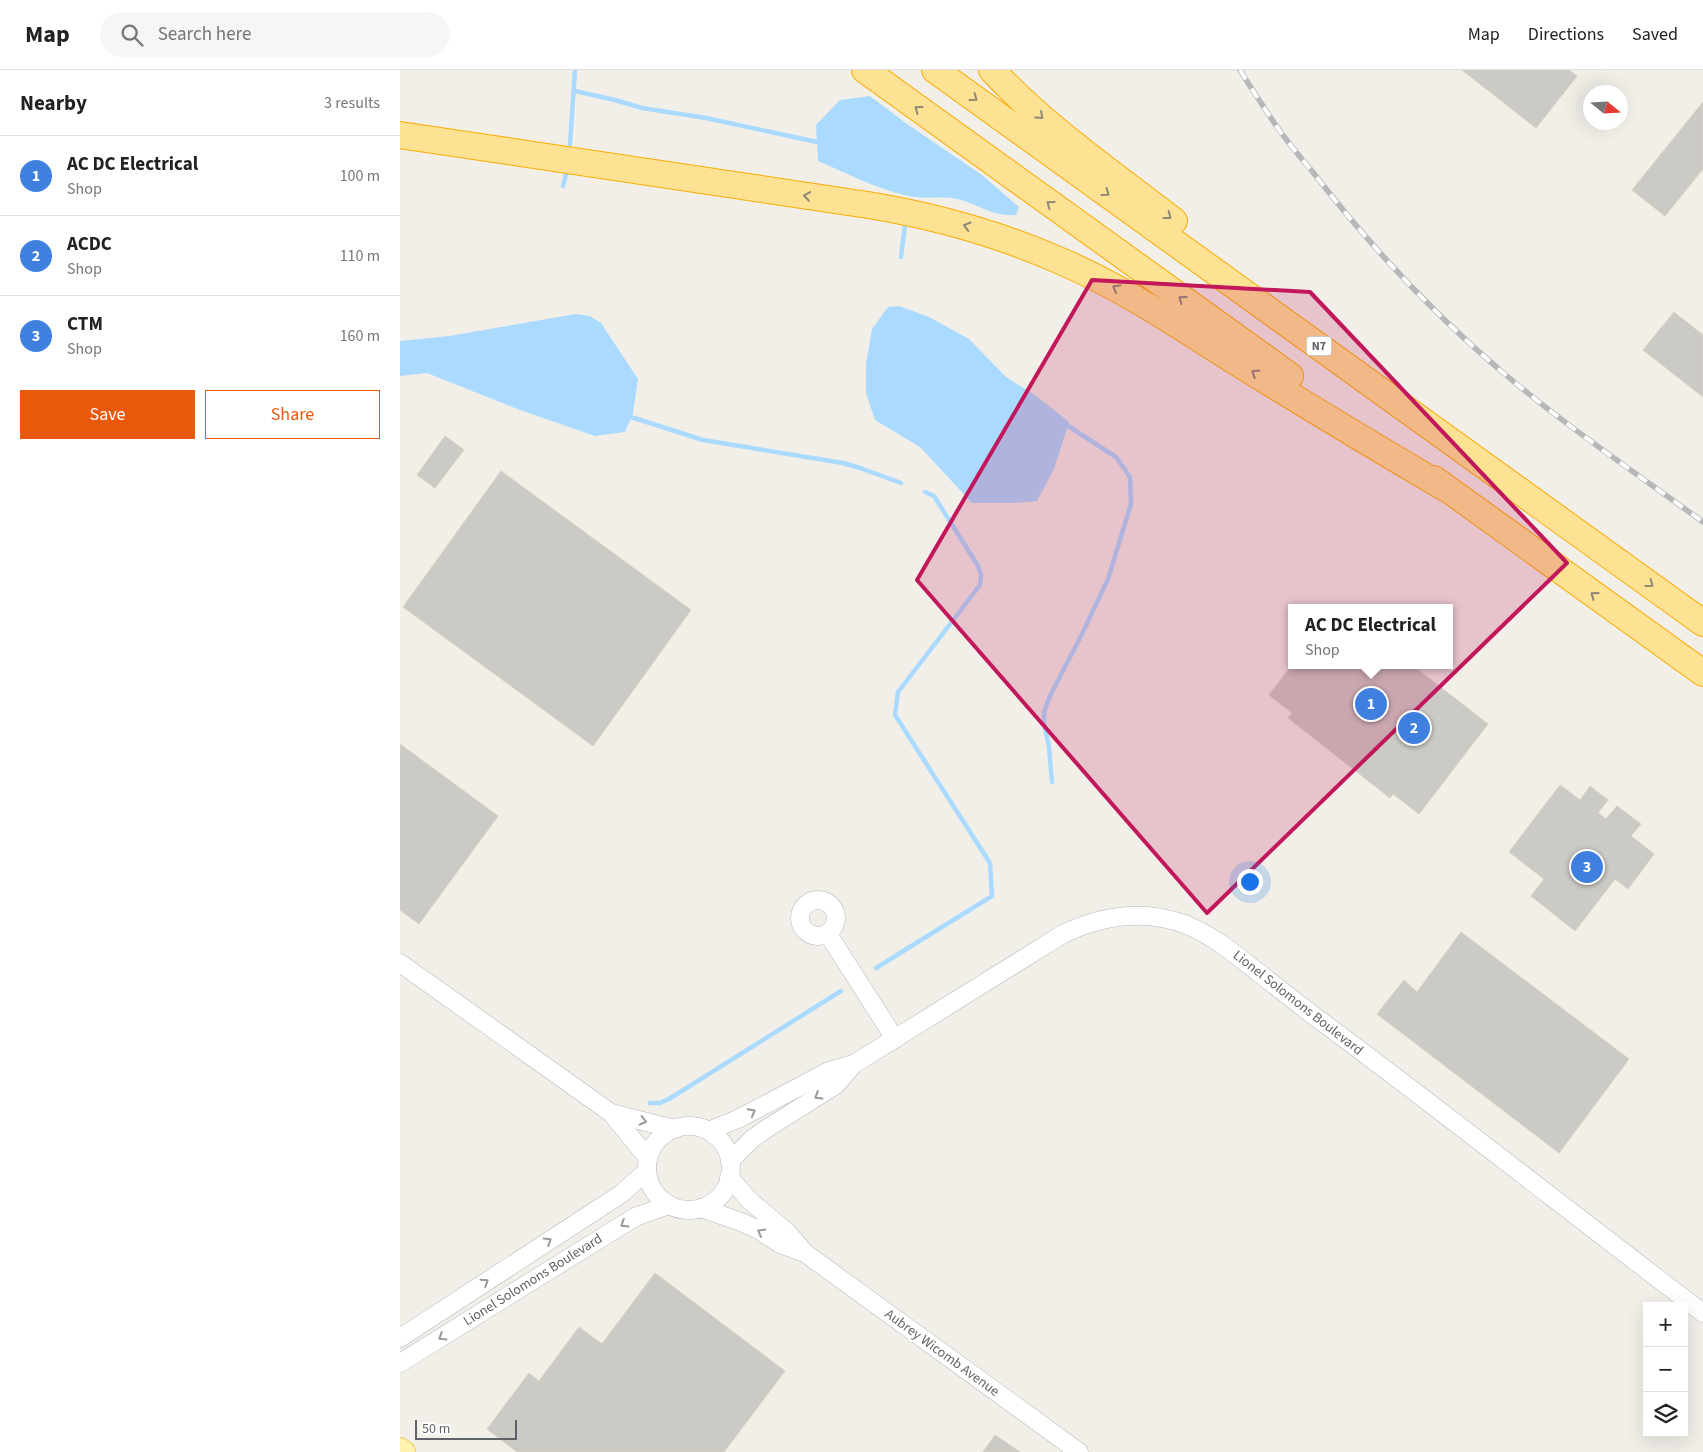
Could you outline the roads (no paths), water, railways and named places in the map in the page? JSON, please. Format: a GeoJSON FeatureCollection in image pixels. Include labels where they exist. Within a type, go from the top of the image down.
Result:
{"type":"FeatureCollection","features":[{"type":"Feature","properties":{"kind":"highway"},"geometry":{"type":"LineString","coordinates":[[865,70],[1703,673]]}},
{"type":"Feature","properties":{"kind":"highway","name":"N7"},"geometry":{"type":"LineString","coordinates":[[934,70],[1703,622]]}},
{"type":"Feature","properties":{"kind":"highway"},"geometry":{"type":"LineString","coordinates":[[992,70],[1040,116],[1091,157],[1620,563]]}},
{"type":"Feature","properties":{"kind":"highway"},"geometry":{"type":"LineString","coordinates":[[400,135],[917,213],[990,233],[1063,262],[1118,289],[1350,432],[1447,489]]}},
{"type":"Feature","properties":{"kind":"main road"},"geometry":{"type":"LineString","coordinates":[[400,1449],[404,1452]]}},
{"type":"Feature","properties":{"kind":"street","name":"Lionel Solomons Boulevard"},"geometry":{"type":"LineString","coordinates":[[708,1131],[738,1119],[829,1071],[854,1064],[1063,934],[1083,925],[1115,916],[1133,915],[1166,918],[1207,935],[1229,950],[1703,1313]]}},
{"type":"Feature","properties":{"kind":"street"},"geometry":{"type":"LineString","coordinates":[[828,934],[894,1039]]}},
{"type":"Feature","properties":{"kind":"street"},"geometry":{"type":"LineString","coordinates":[[400,963],[611,1113],[648,1164]]}},
{"type":"Feature","properties":{"kind":"street","name":"Lionel Solomons Boulevard"},"geometry":{"type":"LineString","coordinates":[[729,1169],[752,1139],[836,1085],[854,1064]]}},
{"type":"Feature","properties":{"kind":"street"},"geometry":{"type":"LineString","coordinates":[[611,1113],[674,1129]]}},
{"type":"Feature","properties":{"kind":"street"},"geometry":{"type":"LineString","coordinates":[[687,1126],[700,1127],[722,1142],[728,1154],[728,1182],[721,1194],[710,1204],[701,1208],[682,1210],[669,1205],[658,1196],[650,1184],[648,1164],[654,1145],[662,1136],[674,1129],[687,1126]]}},
{"type":"Feature","properties":{"kind":"street","name":"Lionel Solomons Boulevard"},"geometry":{"type":"LineString","coordinates":[[400,1338],[622,1194],[648,1164]]}},
{"type":"Feature","properties":{"kind":"street","name":"Aubrey Wicomb Avenue"},"geometry":{"type":"LineString","coordinates":[[729,1169],[750,1201],[788,1233],[805,1253],[1079,1452]]}},
{"type":"Feature","properties":{"kind":"street","name":"Lionel Solomons Boulevard"},"geometry":{"type":"LineString","coordinates":[[400,1363],[634,1217],[669,1205]]}},
{"type":"Feature","properties":{"kind":"street","name":"Aubrey Wicomb Avenue"},"geometry":{"type":"LineString","coordinates":[[701,1208],[759,1230],[780,1244],[805,1253]]}},
{"type":"Feature","properties":{"kind":"water"},"geometry":{"type":"Polygon","coordinates":[[[870,96],[907,124],[982,175],[1019,207],[1016,215],[999,214],[957,199],[920,198],[903,195],[866,182],[818,161],[816,125],[840,100],[870,96]]]}},
{"type":"Feature","properties":{"kind":"water"},"geometry":{"type":"Polygon","coordinates":[[[899,306],[929,317],[969,339],[1006,377],[1035,395],[1069,422],[1054,469],[1037,501],[972,503],[920,447],[875,420],[866,393],[866,364],[872,329],[888,307],[899,306]]]}},
{"type":"Feature","properties":{"kind":"water"},"geometry":{"type":"Polygon","coordinates":[[[576,314],[590,316],[601,323],[638,379],[633,413],[625,432],[595,436],[520,410],[427,373],[400,376],[400,341],[449,336],[576,314]]]}},
{"type":"Feature","properties":{"kind":"waterway"},"geometry":{"type":"LineString","coordinates":[[570,144],[575,70]]}},
{"type":"Feature","properties":{"kind":"waterway"},"geometry":{"type":"LineString","coordinates":[[575,91],[642,108],[706,118],[817,142]]}},
{"type":"Feature","properties":{"kind":"waterway"},"geometry":{"type":"LineString","coordinates":[[563,186],[566,174]]}},
{"type":"Feature","properties":{"kind":"waterway"},"geometry":{"type":"LineString","coordinates":[[901,257],[905,225]]}},
{"type":"Feature","properties":{"kind":"waterway"},"geometry":{"type":"LineString","coordinates":[[627,414],[631,417],[703,440],[843,463],[901,483]]}},
{"type":"Feature","properties":{"kind":"waterway"},"geometry":{"type":"LineString","coordinates":[[1052,782],[1044,712],[1050,696],[1108,579],[1131,504],[1130,477],[1116,457],[1068,426]]}},
{"type":"Feature","properties":{"kind":"waterway"},"geometry":{"type":"LineString","coordinates":[[876,968],[992,896],[990,863],[895,715],[898,692],[980,585],[981,575],[978,566],[934,496],[925,492]]}},
{"type":"Feature","properties":{"kind":"waterway"},"geometry":{"type":"LineString","coordinates":[[650,1103],[660,1103],[669,1099],[841,991]]}},
{"type":"Feature","properties":{"kind":"railway"},"geometry":{"type":"LineString","coordinates":[[1240,70],[1297,154],[1380,253],[1454,329],[1531,395],[1703,522]]}},
{"type":"Feature","properties":{"kind":"place","name":"AC DC Electrical"},"geometry":{"type":"Point","coordinates":[1371,704]}},
{"type":"Feature","properties":{"kind":"place","name":"ACDC"},"geometry":{"type":"Point","coordinates":[1414,728]}},
{"type":"Feature","properties":{"kind":"place","name":"CTM"},"geometry":{"type":"Point","coordinates":[1587,867]}}]}
